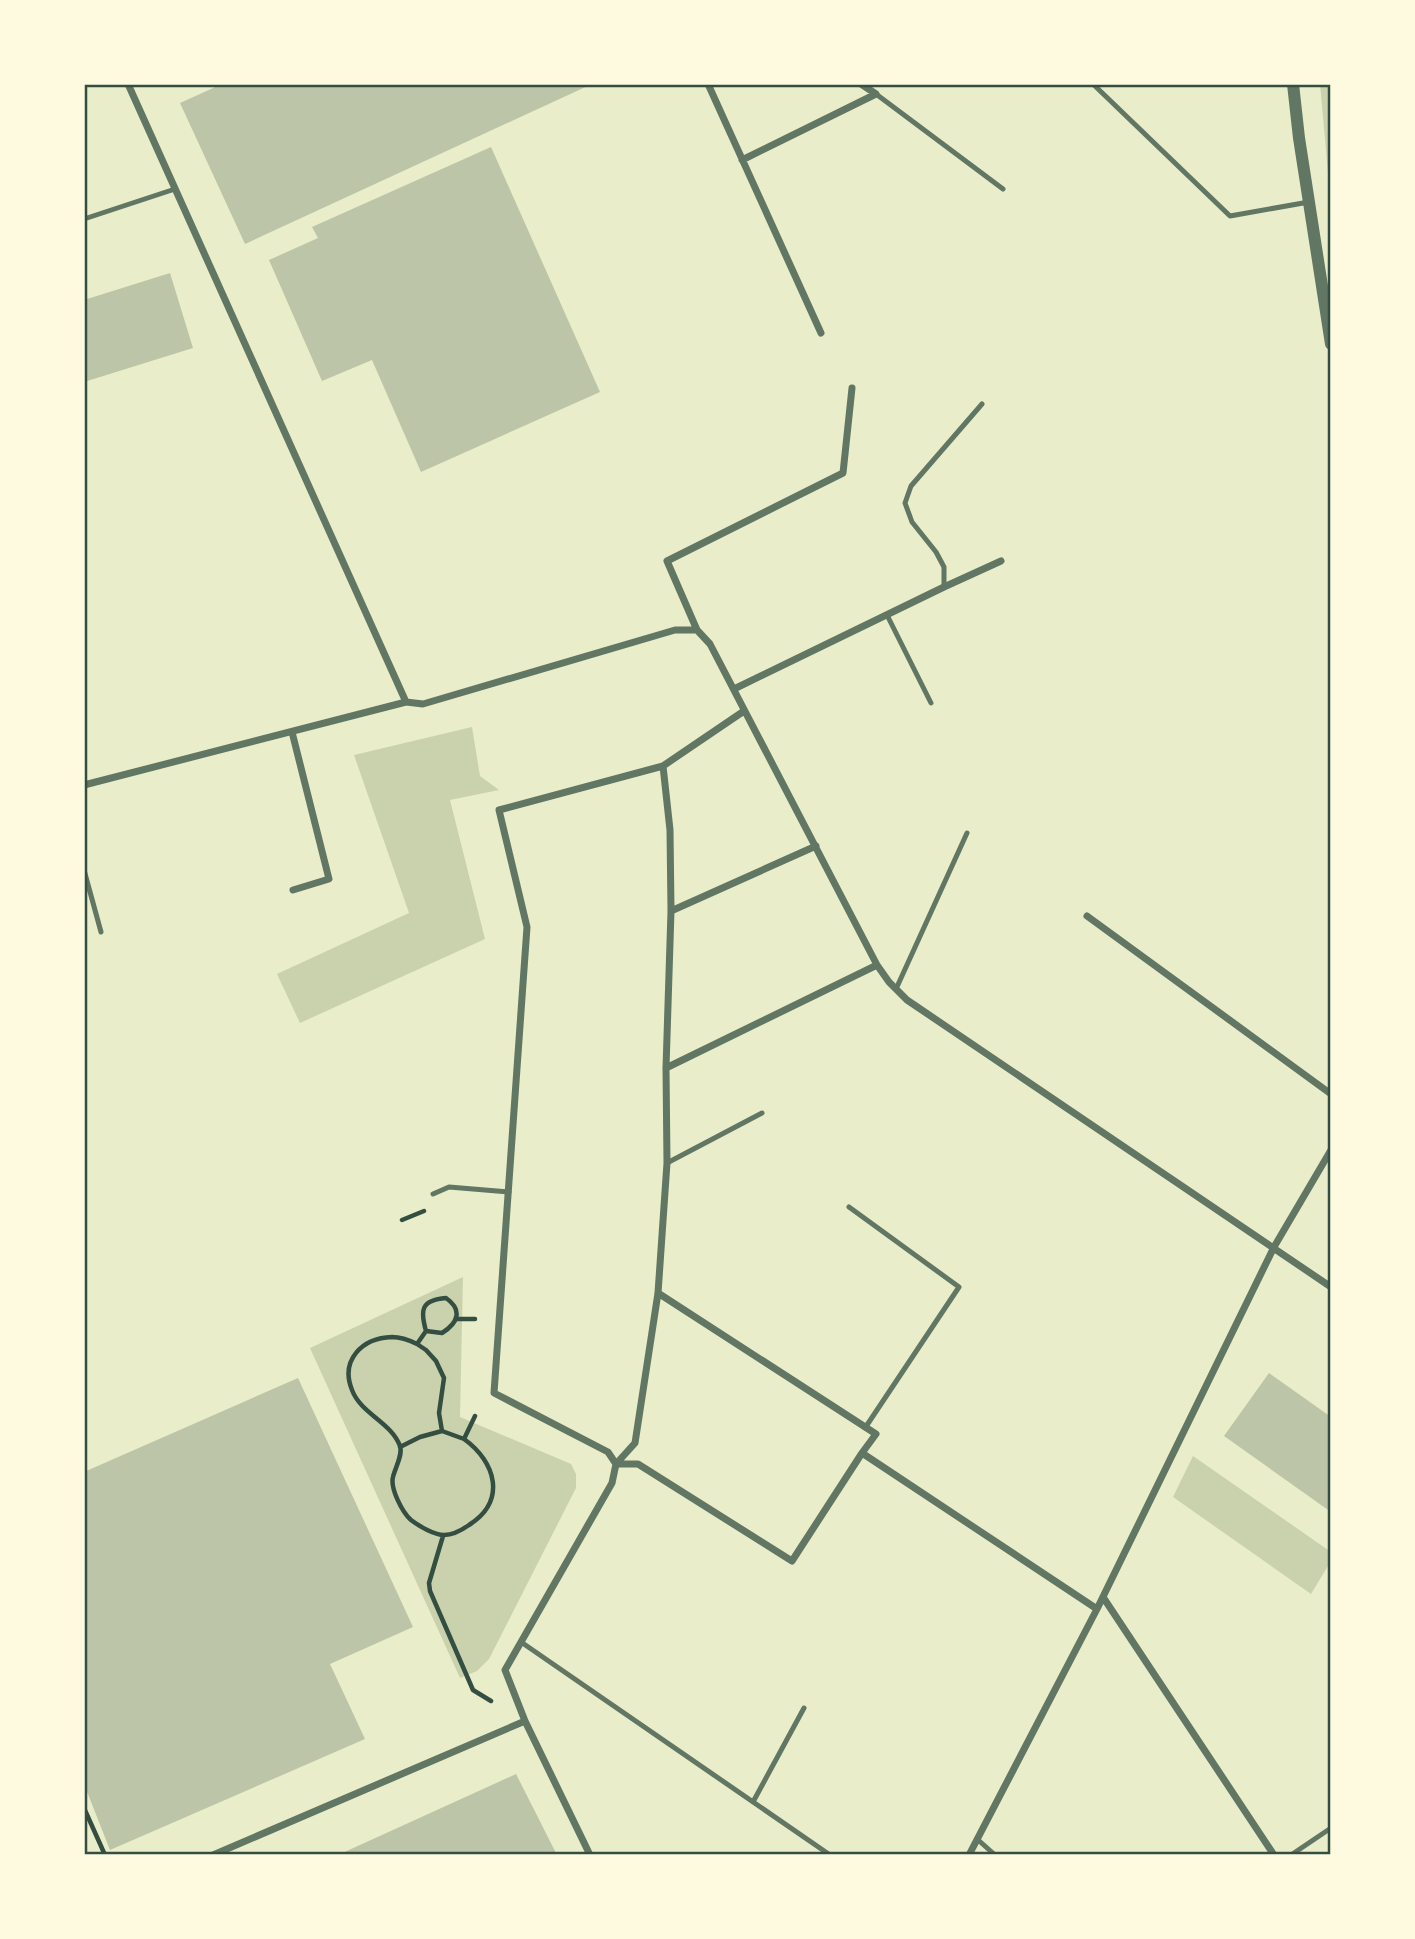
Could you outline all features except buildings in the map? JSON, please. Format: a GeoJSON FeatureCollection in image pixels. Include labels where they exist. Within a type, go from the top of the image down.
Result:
{"type":"FeatureCollection","features":[{"type":"Feature","properties":{"kind":"street"},"geometry":{"type":"LineString","coordinates":[[128,84],[407,702]]}},
{"type":"Feature","properties":{"kind":"street"},"geometry":{"type":"LineString","coordinates":[[708,84],[821,333]]}},
{"type":"Feature","properties":{"kind":"street"},"geometry":{"type":"LineString","coordinates":[[861,84],[877,94]]}},
{"type":"Feature","properties":{"kind":"street"},"geometry":{"type":"LineString","coordinates":[[1293,84],[1331,344]]}},
{"type":"Feature","properties":{"kind":"street"},"geometry":{"type":"LineString","coordinates":[[742,160],[877,94]]}},
{"type":"Feature","properties":{"kind":"street"},"geometry":{"type":"LineString","coordinates":[[852,388],[842,473],[667,561],[697,630],[710,644],[877,965],[896,989],[907,1000],[1331,1287]]}},
{"type":"Feature","properties":{"kind":"street"},"geometry":{"type":"LineString","coordinates":[[733,690],[1000,561]]}},
{"type":"Feature","properties":{"kind":"street"},"geometry":{"type":"LineString","coordinates":[[84,785],[407,702],[423,704],[675,630],[697,630]]}},
{"type":"Feature","properties":{"kind":"street"},"geometry":{"type":"LineString","coordinates":[[616,1464],[608,1452],[494,1393],[527,927],[499,810],[663,766],[744,712]]}},
{"type":"Feature","properties":{"kind":"street"},"geometry":{"type":"LineString","coordinates":[[292,732],[329,879],[293,890]]}},
{"type":"Feature","properties":{"kind":"street"},"geometry":{"type":"LineString","coordinates":[[590,1855],[526,1721],[505,1670],[612,1483],[616,1464],[635,1443],[658,1293],[667,1163],[666,1068],[671,911],[670,831],[663,766]]}},
{"type":"Feature","properties":{"kind":"street"},"geometry":{"type":"LineString","coordinates":[[671,911],[816,846]]}},
{"type":"Feature","properties":{"kind":"street"},"geometry":{"type":"LineString","coordinates":[[1087,916],[1331,1094]]}},
{"type":"Feature","properties":{"kind":"street"},"geometry":{"type":"LineString","coordinates":[[666,1068],[877,965]]}},
{"type":"Feature","properties":{"kind":"street"},"geometry":{"type":"LineString","coordinates":[[969,1855],[1097,1609],[1274,1247],[1331,1150]]}},
{"type":"Feature","properties":{"kind":"street"},"geometry":{"type":"LineString","coordinates":[[616,1464],[638,1464],[792,1561],[876,1434],[658,1293]]}},
{"type":"Feature","properties":{"kind":"street"},"geometry":{"type":"LineString","coordinates":[[862,1453],[1097,1609]]}},
{"type":"Feature","properties":{"kind":"street"},"geometry":{"type":"LineString","coordinates":[[1103,1597],[1274,1855]]}},
{"type":"Feature","properties":{"kind":"street"},"geometry":{"type":"LineString","coordinates":[[213,1855],[526,1721]]}},
{"type":"Feature","properties":{"kind":"lane"},"geometry":{"type":"LineString","coordinates":[[1094,85],[1230,216],[1309,202]]}},
{"type":"Feature","properties":{"kind":"lane"},"geometry":{"type":"LineString","coordinates":[[877,94],[1003,189]]}},
{"type":"Feature","properties":{"kind":"lane"},"geometry":{"type":"LineString","coordinates":[[84,219],[175,189]]}},
{"type":"Feature","properties":{"kind":"lane"},"geometry":{"type":"LineString","coordinates":[[944,587],[944,567],[936,552],[912,522],[905,503],[911,486],[982,404]]}},
{"type":"Feature","properties":{"kind":"lane"},"geometry":{"type":"LineString","coordinates":[[887,615],[931,703]]}},
{"type":"Feature","properties":{"kind":"lane"},"geometry":{"type":"LineString","coordinates":[[896,989],[967,833]]}},
{"type":"Feature","properties":{"kind":"lane"},"geometry":{"type":"LineString","coordinates":[[84,870],[101,932]]}},
{"type":"Feature","properties":{"kind":"lane"},"geometry":{"type":"LineString","coordinates":[[667,1163],[762,1113]]}},
{"type":"Feature","properties":{"kind":"lane"},"geometry":{"type":"LineString","coordinates":[[433,1195],[449,1187],[509,1192]]}},
{"type":"Feature","properties":{"kind":"lane"},"geometry":{"type":"LineString","coordinates":[[849,1207],[959,1287],[865,1427]]}},
{"type":"Feature","properties":{"kind":"lane"},"geometry":{"type":"LineString","coordinates":[[521,1642],[830,1855]]}},
{"type":"Feature","properties":{"kind":"lane"},"geometry":{"type":"LineString","coordinates":[[753,1802],[804,1708]]}},
{"type":"Feature","properties":{"kind":"lane"},"geometry":{"type":"LineString","coordinates":[[1291,1855],[1331,1828]]}},
{"type":"Feature","properties":{"kind":"lane"},"geometry":{"type":"LineString","coordinates":[[977,1839],[995,1855]]}},
{"type":"Feature","properties":{"kind":"path"},"geometry":{"type":"LineString","coordinates":[[402,1220],[425,1210]]}},
{"type":"Feature","properties":{"kind":"path"},"geometry":{"type":"LineString","coordinates":[[417,1344],[426,1331],[422,1315],[425,1306],[434,1299],[446,1298],[453,1303],[457,1310],[451,1328],[442,1333],[426,1331]]}},
{"type":"Feature","properties":{"kind":"path"},"geometry":{"type":"LineString","coordinates":[[456,1319],[475,1319]]}},
{"type":"Feature","properties":{"kind":"path"},"geometry":{"type":"LineString","coordinates":[[400,1447],[420,1437],[442,1431],[464,1439],[475,1447],[492,1474],[493,1494],[481,1517],[458,1532],[443,1536],[411,1520],[402,1510],[391,1481],[400,1447],[393,1435],[357,1401],[349,1382],[352,1355],[379,1339],[406,1339],[426,1350],[436,1361],[444,1378],[439,1413],[442,1431]]}},
{"type":"Feature","properties":{"kind":"path"},"geometry":{"type":"LineString","coordinates":[[464,1439],[475,1416]]}},
{"type":"Feature","properties":{"kind":"path"},"geometry":{"type":"LineString","coordinates":[[443,1536],[429,1583],[430,1591],[473,1690],[491,1701]]}},
{"type":"Feature","properties":{"kind":"path"},"geometry":{"type":"LineString","coordinates":[[84,1808],[105,1855]]}},
{"type":"Feature","properties":{"kind":"green space"},"geometry":{"type":"Polygon","coordinates":[[[1320,84],[1331,84],[1331,201],[1330,195],[1320,84]]]}},
{"type":"Feature","properties":{"kind":"green space"},"geometry":{"type":"Polygon","coordinates":[[[472,727],[480,776],[499,790],[450,800],[485,939],[300,1023],[277,974],[409,913],[354,755],[472,727]]]}},
{"type":"Feature","properties":{"kind":"green space"},"geometry":{"type":"Polygon","coordinates":[[[463,1277],[460,1417],[571,1464],[576,1474],[576,1488],[489,1659],[477,1671],[460,1678],[310,1348],[463,1277]]]}},
{"type":"Feature","properties":{"kind":"green space"},"geometry":{"type":"Polygon","coordinates":[[[1193,1456],[1331,1552],[1331,1561],[1311,1594],[1173,1497],[1193,1456]]]}}]}
